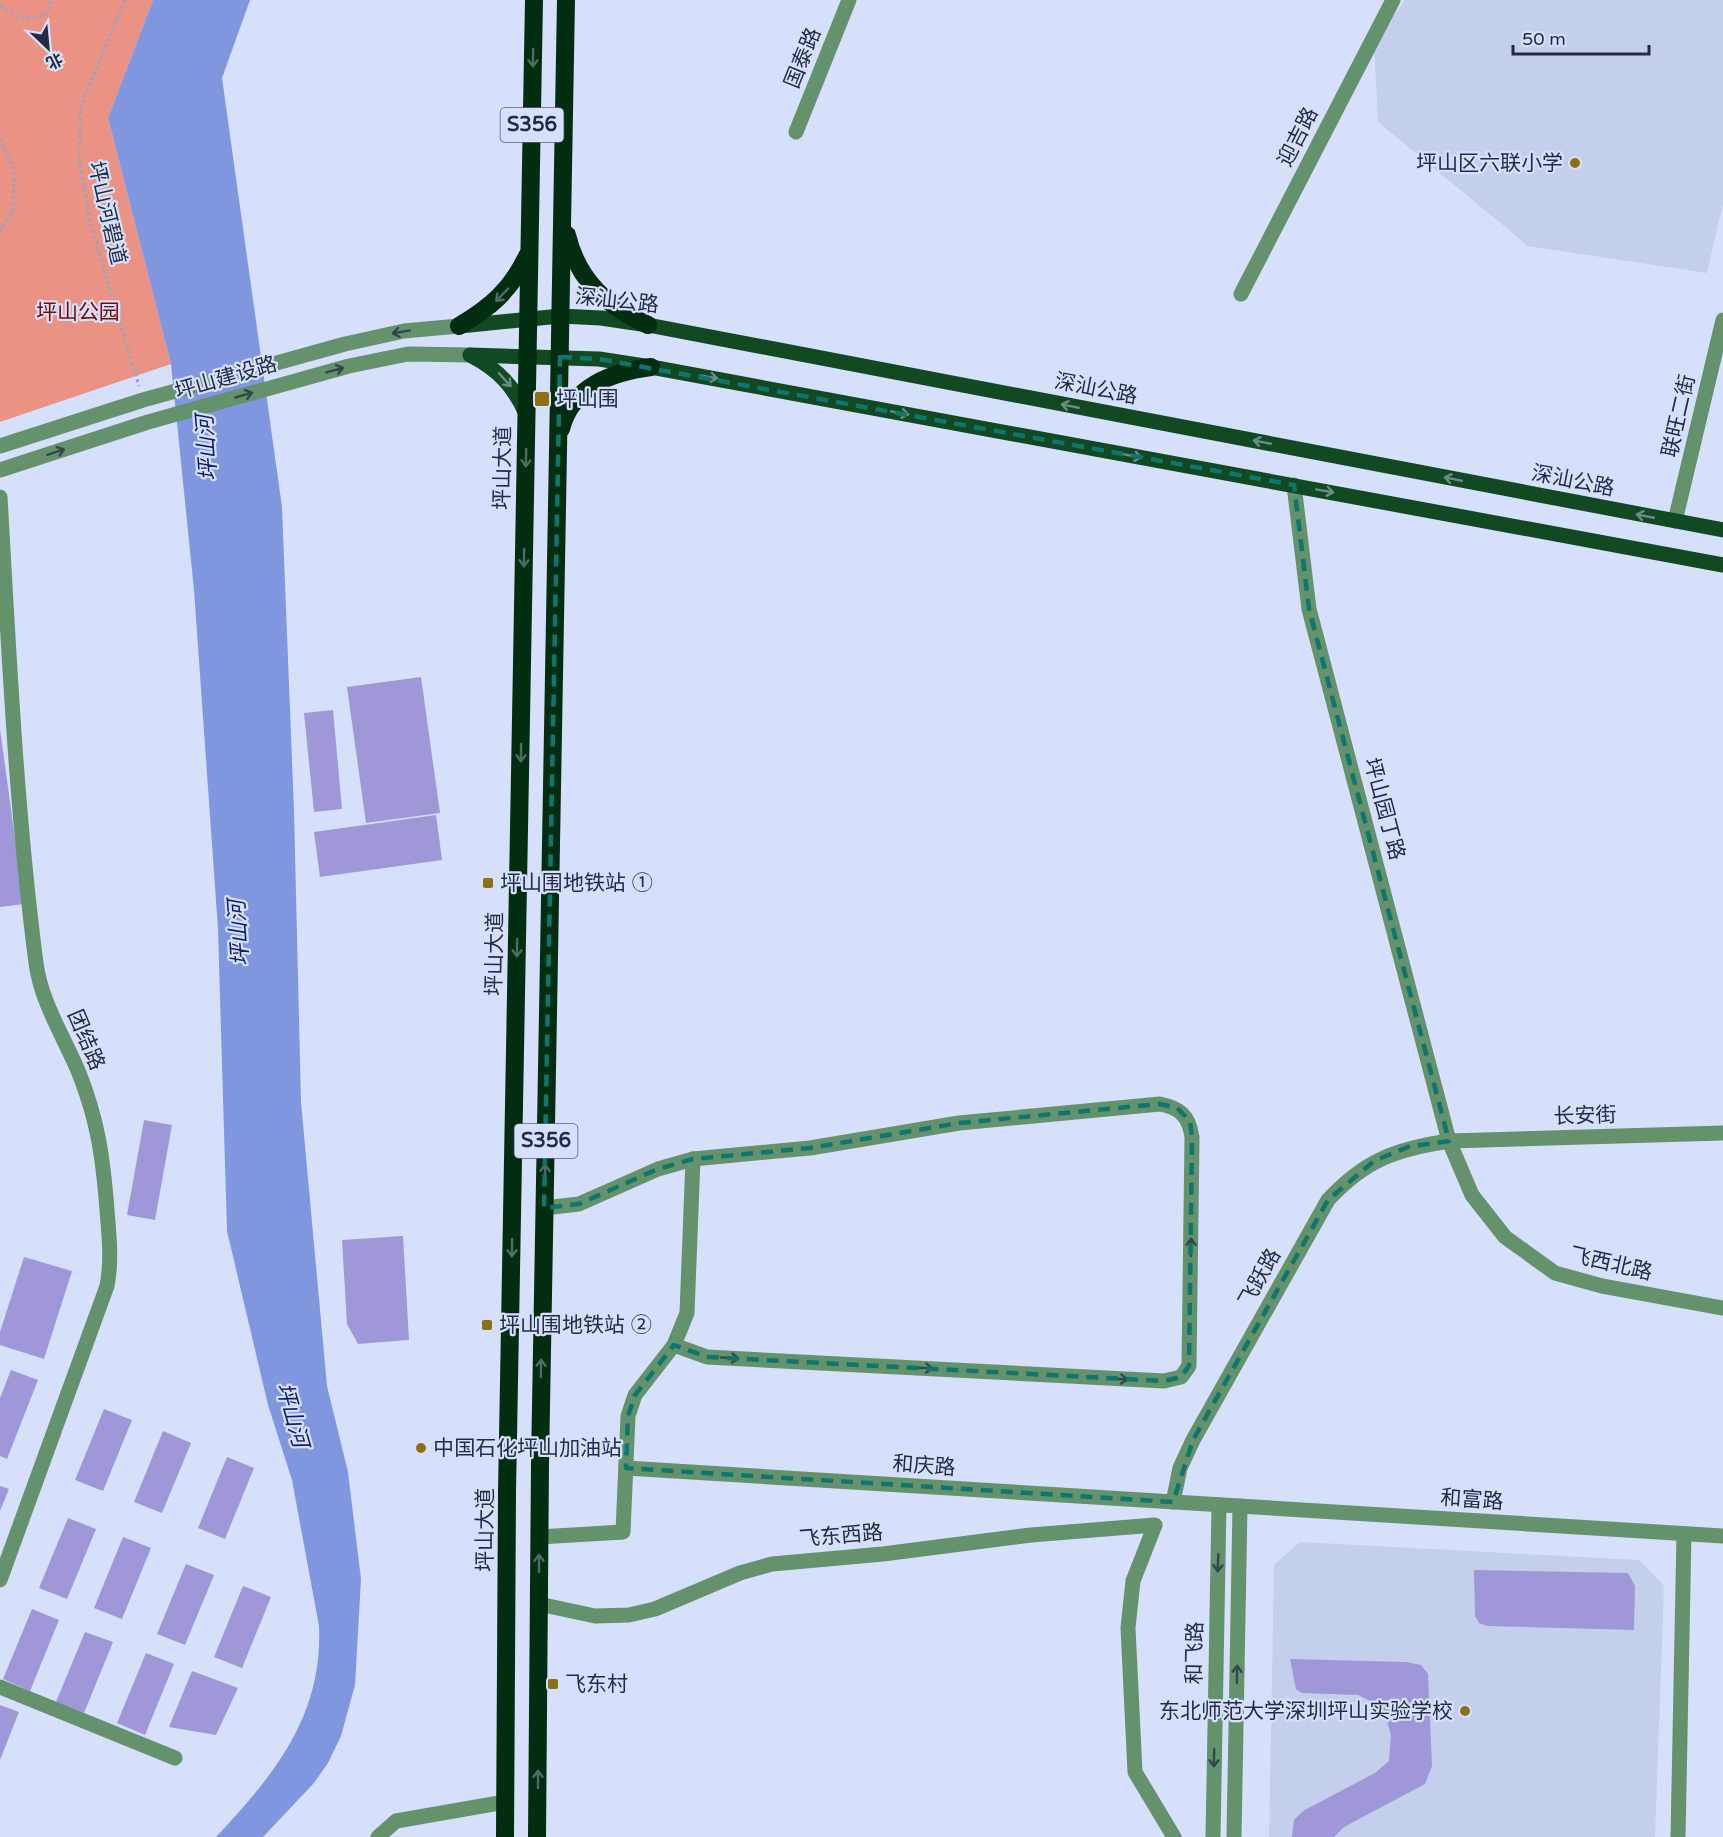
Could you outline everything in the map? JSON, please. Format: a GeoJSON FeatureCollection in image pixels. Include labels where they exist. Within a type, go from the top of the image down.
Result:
{"type":"FeatureCollection","features":[{"type":"Feature","properties":{"kind":"highway","name":"坪山大道"},"geometry":{"type":"LineString","coordinates":[[505,1837],[507,1492],[534,0]]}},
{"type":"Feature","properties":{"kind":"highway","name":"S356"},"geometry":{"type":"LineString","coordinates":[[537,1837],[544,1208],[566,0]]}},
{"type":"Feature","properties":{"kind":"highway"},"geometry":{"type":"LineString","coordinates":[[562,212],[574,258],[586,279],[609,303],[623,313],[648,325]]}},
{"type":"Feature","properties":{"kind":"highway"},"geometry":{"type":"LineString","coordinates":[[459,326],[483,312],[502,296],[517,277],[530,249]]}},
{"type":"Feature","properties":{"kind":"highway"},"geometry":{"type":"LineString","coordinates":[[558,445],[562,425],[571,407],[583,392],[601,379],[624,371],[651,367]]}},
{"type":"Feature","properties":{"kind":"main road","name":"深汕公路"},"geometry":{"type":"LineString","coordinates":[[459,326],[560,316],[601,318],[648,325],[1723,530]]}},
{"type":"Feature","properties":{"kind":"main road"},"geometry":{"type":"LineString","coordinates":[[470,355],[560,357],[651,367],[1723,565]]}},
{"type":"Feature","properties":{"kind":"main road"},"geometry":{"type":"LineString","coordinates":[[470,355],[503,376],[517,395],[527,417]]}},
{"type":"Feature","properties":{"kind":"street","name":"国泰路"},"geometry":{"type":"LineString","coordinates":[[796,132],[849,0]]}},
{"type":"Feature","properties":{"kind":"street","name":"迎吉路"},"geometry":{"type":"LineString","coordinates":[[1242,294],[1393,0]]}},
{"type":"Feature","properties":{"kind":"street","name":"联旺二街"},"geometry":{"type":"LineString","coordinates":[[1675,521],[1723,320]]}},
{"type":"Feature","properties":{"kind":"street","name":"坪山建设路"},"geometry":{"type":"LineString","coordinates":[[0,446],[143,400],[273,364],[404,331],[459,326]]}},
{"type":"Feature","properties":{"kind":"street","name":"坪山建设路"},"geometry":{"type":"LineString","coordinates":[[0,470],[148,422],[279,385],[408,354],[470,355]]}},
{"type":"Feature","properties":{"kind":"street","name":"坪山园丁路"},"geometry":{"type":"LineString","coordinates":[[1294,485],[1309,609],[1449,1141]]}},
{"type":"Feature","properties":{"kind":"street","name":"团结路"},"geometry":{"type":"LineString","coordinates":[[0,497],[14,735],[36,965],[49,1006],[79,1073],[97,1125],[102,1145],[111,1255],[107,1286],[0,1580]]}},
{"type":"Feature","properties":{"kind":"street"},"geometry":{"type":"LineString","coordinates":[[544,1208],[579,1204],[658,1169],[693,1159],[810,1148],[959,1124],[1160,1104],[1177,1108],[1190,1121],[1192,1137],[1189,1366],[1181,1377],[1164,1382],[707,1357],[674,1345]]}},
{"type":"Feature","properties":{"kind":"street","name":"长安街"},"geometry":{"type":"LineString","coordinates":[[1449,1141],[1723,1133]]}},
{"type":"Feature","properties":{"kind":"street","name":"飞西北路"},"geometry":{"type":"LineString","coordinates":[[1449,1141],[1472,1195],[1505,1237],[1555,1273],[1602,1286],[1723,1308]]}},
{"type":"Feature","properties":{"kind":"street","name":"飞跃路"},"geometry":{"type":"LineString","coordinates":[[1173,1502],[1180,1468],[1193,1440],[1328,1200],[1349,1178],[1374,1161],[1408,1147],[1449,1141]]}},
{"type":"Feature","properties":{"kind":"street"},"geometry":{"type":"LineString","coordinates":[[539,1537],[623,1532],[628,1416],[635,1395],[674,1345],[687,1313],[693,1159]]}},
{"type":"Feature","properties":{"kind":"street","name":"和庆路"},"geometry":{"type":"LineString","coordinates":[[626,1468],[1219,1505]]}},
{"type":"Feature","properties":{"kind":"street","name":"和富路"},"geometry":{"type":"LineString","coordinates":[[1219,1505],[1723,1536]]}},
{"type":"Feature","properties":{"kind":"street","name":"和飞路"},"geometry":{"type":"LineString","coordinates":[[1212,1837],[1219,1505]]}},
{"type":"Feature","properties":{"kind":"street","name":"和飞路"},"geometry":{"type":"LineString","coordinates":[[1234,1837],[1240,1506]]}},
{"type":"Feature","properties":{"kind":"street","name":"飞东西路"},"geometry":{"type":"LineString","coordinates":[[539,1604],[595,1616],[629,1615],[655,1609],[740,1573],[772,1564],[883,1554],[1031,1535],[1155,1525],[1133,1581],[1128,1628],[1135,1772],[1174,1837]]}},
{"type":"Feature","properties":{"kind":"street"},"geometry":{"type":"LineString","coordinates":[[1678,1837],[1684,1534]]}},
{"type":"Feature","properties":{"kind":"street"},"geometry":{"type":"LineString","coordinates":[[0,1687],[175,1758]]}},
{"type":"Feature","properties":{"kind":"street"},"geometry":{"type":"LineString","coordinates":[[378,1837],[396,1821],[506,1802]]}},
{"type":"Feature","properties":{"kind":"path"},"geometry":{"type":"LineString","coordinates":[[0,6],[19,18],[37,19],[48,12],[51,0]]}},
{"type":"Feature","properties":{"kind":"path","name":"坪山河碧道"},"geometry":{"type":"LineString","coordinates":[[125,0],[81,105],[79,157],[90,222],[143,400]]}},
{"type":"Feature","properties":{"kind":"path"},"geometry":{"type":"LineString","coordinates":[[0,139],[14,170],[13,210],[0,231]]}},
{"type":"Feature","properties":{"kind":"highlighted area"},"geometry":{"type":"Polygon","coordinates":[[[560,357],[599,359],[1294,485],[1309,609],[1449,1141],[1408,1147],[1374,1161],[1328,1200],[1193,1440],[1173,1502],[626,1468],[628,1416],[635,1395],[674,1345],[707,1357],[1164,1381],[1181,1377],[1189,1366],[1192,1137],[1190,1121],[1177,1108],[1160,1104],[959,1123],[810,1148],[693,1159],[658,1169],[579,1204],[544,1208],[560,357]]]}},
{"type":"Feature","properties":{"kind":"shaded area","name":"坪山区六联小学"},"geometry":{"type":"Polygon","coordinates":[[[1405,0],[1723,0],[1723,203],[1707,273],[1528,246],[1378,122],[1374,43],[1405,0]]]}},
{"type":"Feature","properties":{"kind":"shaded area","name":"东北师范大学深圳坪山实验学校"},"geometry":{"type":"Polygon","coordinates":[[[1300,1542],[1639,1560],[1664,1586],[1655,1837],[1269,1837],[1274,1565],[1300,1542]]]}},
{"type":"Feature","properties":{"kind":"green space","name":"坪山公园"},"geometry":{"type":"Polygon","coordinates":[[[0,0],[153,0],[108,118],[171,364],[0,422],[0,0]]]}},
{"type":"Feature","properties":{"kind":"water","name":"坪山河"},"geometry":{"type":"Polygon","coordinates":[[[153,0],[250,0],[222,78],[282,507],[294,811],[301,1102],[327,1386],[348,1472],[361,1579],[355,1685],[341,1736],[328,1763],[314,1783],[263,1837],[216,1837],[257,1791],[291,1742],[313,1688],[318,1658],[319,1626],[292,1480],[268,1405],[227,1231],[218,929],[194,590],[171,364],[108,118],[153,0]]]}},
{"type":"Feature","properties":{"kind":"building"},"geometry":{"type":"Polygon","coordinates":[[[421,677],[440,813],[366,823],[347,687],[421,677]]]}},
{"type":"Feature","properties":{"kind":"building"},"geometry":{"type":"Polygon","coordinates":[[[333,710],[342,809],[314,812],[304,713],[333,710]]]}},
{"type":"Feature","properties":{"kind":"building"},"geometry":{"type":"Polygon","coordinates":[[[0,729],[24,904],[0,907],[0,729]]]}},
{"type":"Feature","properties":{"kind":"building"},"geometry":{"type":"Polygon","coordinates":[[[436,815],[442,860],[320,877],[314,832],[436,815]]]}},
{"type":"Feature","properties":{"kind":"building"},"geometry":{"type":"Polygon","coordinates":[[[144,1120],[172,1125],[155,1220],[127,1215],[144,1120]]]}},
{"type":"Feature","properties":{"kind":"building"},"geometry":{"type":"Polygon","coordinates":[[[403,1236],[409,1340],[358,1344],[347,1324],[342,1240],[403,1236]]]}},
{"type":"Feature","properties":{"kind":"building"},"geometry":{"type":"Polygon","coordinates":[[[24,1257],[72,1271],[44,1359],[0,1345],[0,1332],[24,1257]]]}},
{"type":"Feature","properties":{"kind":"building"},"geometry":{"type":"Polygon","coordinates":[[[11,1370],[38,1380],[7,1459],[0,1456],[0,1398],[11,1370]]]}},
{"type":"Feature","properties":{"kind":"building"},"geometry":{"type":"Polygon","coordinates":[[[104,1409],[132,1420],[103,1491],[75,1480],[104,1409]]]}},
{"type":"Feature","properties":{"kind":"building"},"geometry":{"type":"Polygon","coordinates":[[[163,1431],[191,1443],[162,1513],[134,1502],[163,1431]]]}},
{"type":"Feature","properties":{"kind":"building"},"geometry":{"type":"Polygon","coordinates":[[[227,1457],[254,1468],[225,1539],[198,1528],[227,1457]]]}},
{"type":"Feature","properties":{"kind":"building"},"geometry":{"type":"Polygon","coordinates":[[[0,1486],[9,1489],[0,1511],[0,1486]]]}},
{"type":"Feature","properties":{"kind":"building"},"geometry":{"type":"Polygon","coordinates":[[[68,1518],[96,1529],[67,1599],[39,1588],[68,1518]]]}},
{"type":"Feature","properties":{"kind":"building"},"geometry":{"type":"Polygon","coordinates":[[[123,1537],[151,1548],[122,1619],[94,1608],[123,1537]]]}},
{"type":"Feature","properties":{"kind":"building"},"geometry":{"type":"Polygon","coordinates":[[[186,1564],[214,1575],[185,1645],[157,1634],[186,1564]]]}},
{"type":"Feature","properties":{"kind":"building"},"geometry":{"type":"Polygon","coordinates":[[[1474,1570],[1628,1573],[1635,1586],[1634,1630],[1487,1626],[1479,1623],[1475,1616],[1474,1570]]]}},
{"type":"Feature","properties":{"kind":"building"},"geometry":{"type":"Polygon","coordinates":[[[243,1586],[271,1597],[242,1668],[214,1657],[243,1586]]]}},
{"type":"Feature","properties":{"kind":"building"},"geometry":{"type":"Polygon","coordinates":[[[32,1609],[59,1620],[30,1691],[3,1679],[32,1609]]]}},
{"type":"Feature","properties":{"kind":"building"},"geometry":{"type":"Polygon","coordinates":[[[85,1632],[113,1642],[84,1713],[56,1702],[85,1632]]]}},
{"type":"Feature","properties":{"kind":"building"},"geometry":{"type":"Polygon","coordinates":[[[146,1653],[174,1664],[145,1735],[117,1723],[146,1653]]]}},
{"type":"Feature","properties":{"kind":"building"},"geometry":{"type":"Polygon","coordinates":[[[1290,1659],[1406,1662],[1421,1665],[1428,1674],[1432,1766],[1425,1784],[1344,1827],[1334,1837],[1292,1837],[1294,1820],[1303,1811],[1375,1773],[1389,1761],[1391,1735],[1386,1717],[1377,1704],[1358,1695],[1302,1693],[1296,1689],[1290,1659]]]}},
{"type":"Feature","properties":{"kind":"building"},"geometry":{"type":"Polygon","coordinates":[[[192,1671],[238,1688],[216,1735],[169,1727],[192,1671]]]}},
{"type":"Feature","properties":{"kind":"building"},"geometry":{"type":"Polygon","coordinates":[[[0,1705],[19,1712],[0,1760],[0,1705]]]}},
{"type":"Feature","properties":{"kind":"place","name":"坪山区六联小学"},"geometry":{"type":"Point","coordinates":[1575,163]}},
{"type":"Feature","properties":{"kind":"place","name":"坪山围"},"geometry":{"type":"Point","coordinates":[542,399]}},
{"type":"Feature","properties":{"kind":"place","name":"坪山围地铁站 ①"},"geometry":{"type":"Point","coordinates":[488,883]}},
{"type":"Feature","properties":{"kind":"place","name":"坪山围地铁站 ②"},"geometry":{"type":"Point","coordinates":[487,1325]}},
{"type":"Feature","properties":{"kind":"place","name":"中国石化坪山加油站"},"geometry":{"type":"Point","coordinates":[421,1448]}},
{"type":"Feature","properties":{"kind":"place","name":"飞东村"},"geometry":{"type":"Point","coordinates":[553,1684]}},
{"type":"Feature","properties":{"kind":"place","name":"东北师范大学深圳坪山实验学校"},"geometry":{"type":"Point","coordinates":[1465,1711]}}]}
